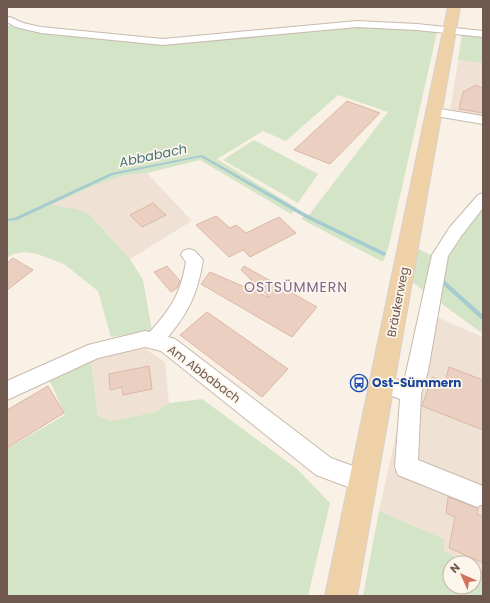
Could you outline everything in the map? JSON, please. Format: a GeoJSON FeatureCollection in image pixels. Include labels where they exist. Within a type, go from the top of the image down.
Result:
{"type":"FeatureCollection","features":[{"type":"Feature","properties":{"kind":"main road","name":"Bräukerweg"},"geometry":{"type":"LineString","coordinates":[[341,596],[383,384],[454,7]]}},
{"type":"Feature","properties":{"kind":"street"},"geometry":{"type":"LineString","coordinates":[[10,20],[20,25],[49,31],[164,42],[345,25],[450,30],[483,34]]}},
{"type":"Feature","properties":{"kind":"street"},"geometry":{"type":"LineString","coordinates":[[434,112],[483,120]]}},
{"type":"Feature","properties":{"kind":"street"},"geometry":{"type":"LineString","coordinates":[[477,495],[406,467],[411,394],[418,370],[440,255],[456,231],[483,198]]}},
{"type":"Feature","properties":{"kind":"street"},"geometry":{"type":"LineString","coordinates":[[154,340],[176,315],[184,303],[192,280],[195,260],[189,255]]}},
{"type":"Feature","properties":{"kind":"street","name":"Am Abbabach"},"geometry":{"type":"LineString","coordinates":[[7,391],[95,351],[135,341],[154,340],[168,345],[324,467],[364,480]]}},
{"type":"Feature","properties":{"kind":"street"},"geometry":{"type":"LineString","coordinates":[[383,384],[411,394]]}},
{"type":"Feature","properties":{"kind":"shaded area"},"geometry":{"type":"Polygon","coordinates":[[[458,60],[483,63],[483,117],[450,112],[458,60]]]}},
{"type":"Feature","properties":{"kind":"shaded area"},"geometry":{"type":"Polygon","coordinates":[[[147,173],[192,221],[130,259],[89,214],[50,205],[91,187],[122,176],[147,173]]]}},
{"type":"Feature","properties":{"kind":"shaded area"},"geometry":{"type":"Polygon","coordinates":[[[423,311],[483,337],[483,572],[482,555],[451,555],[444,551],[444,539],[379,511],[423,311]]]}},
{"type":"Feature","properties":{"kind":"shaded area"},"geometry":{"type":"Polygon","coordinates":[[[145,349],[165,362],[169,403],[155,412],[112,421],[98,416],[91,360],[125,350],[145,349]]]}},
{"type":"Feature","properties":{"kind":"green space"},"geometry":{"type":"Polygon","coordinates":[[[10,25],[53,34],[161,45],[338,27],[396,27],[437,32],[388,249],[383,262],[301,219],[307,214],[309,215],[388,112],[338,95],[286,141],[263,131],[217,159],[297,208],[291,214],[200,160],[147,173],[122,176],[91,187],[51,205],[75,209],[89,214],[130,259],[143,280],[152,331],[111,337],[98,291],[64,264],[37,254],[24,252],[13,254],[7,258],[7,27],[10,25]]]}},
{"type":"Feature","properties":{"kind":"green space"},"geometry":{"type":"Polygon","coordinates":[[[462,34],[483,36],[483,63],[458,60],[462,34]]]}},
{"type":"Feature","properties":{"kind":"green space"},"geometry":{"type":"Polygon","coordinates":[[[254,140],[318,174],[298,203],[223,160],[254,140]]]}},
{"type":"Feature","properties":{"kind":"green space"},"geometry":{"type":"Polygon","coordinates":[[[483,206],[483,334],[408,279],[414,247],[444,261],[445,255],[483,206]]]}},
{"type":"Feature","properties":{"kind":"green space"},"geometry":{"type":"Polygon","coordinates":[[[91,360],[98,416],[112,421],[155,412],[169,403],[202,399],[297,469],[330,503],[308,596],[7,596],[7,449],[65,415],[49,379],[91,360]]]}},
{"type":"Feature","properties":{"kind":"green space"},"geometry":{"type":"Polygon","coordinates":[[[379,511],[444,539],[444,551],[451,555],[442,555],[442,595],[482,595],[483,572],[483,596],[363,596],[379,511]]]}},
{"type":"Feature","properties":{"kind":"building"},"geometry":{"type":"Polygon","coordinates":[[[476,85],[483,89],[483,113],[459,109],[463,92],[476,85]]]}},
{"type":"Feature","properties":{"kind":"building"},"geometry":{"type":"Polygon","coordinates":[[[347,101],[380,113],[330,164],[294,150],[347,101]]]}},
{"type":"Feature","properties":{"kind":"building"},"geometry":{"type":"Polygon","coordinates":[[[153,203],[166,215],[142,227],[130,215],[153,203]]]}},
{"type":"Feature","properties":{"kind":"building"},"geometry":{"type":"Polygon","coordinates":[[[216,216],[230,228],[236,225],[246,233],[279,217],[296,233],[250,257],[243,250],[229,257],[196,225],[216,216]]]}},
{"type":"Feature","properties":{"kind":"building"},"geometry":{"type":"Polygon","coordinates":[[[13,258],[33,270],[7,290],[7,263],[13,258]]]}},
{"type":"Feature","properties":{"kind":"building"},"geometry":{"type":"Polygon","coordinates":[[[167,266],[180,281],[177,288],[171,292],[154,272],[167,266]]]}},
{"type":"Feature","properties":{"kind":"building"},"geometry":{"type":"Polygon","coordinates":[[[244,266],[317,307],[292,337],[201,284],[210,272],[270,298],[241,270],[244,266]]]}},
{"type":"Feature","properties":{"kind":"building"},"geometry":{"type":"Polygon","coordinates":[[[207,312],[288,369],[262,397],[180,335],[207,312]]]}},
{"type":"Feature","properties":{"kind":"building"},"geometry":{"type":"Polygon","coordinates":[[[149,366],[152,389],[123,395],[122,387],[110,390],[109,374],[149,366]]]}},
{"type":"Feature","properties":{"kind":"building"},"geometry":{"type":"Polygon","coordinates":[[[449,367],[483,380],[483,430],[422,406],[432,377],[445,382],[449,367]]]}},
{"type":"Feature","properties":{"kind":"building"},"geometry":{"type":"Polygon","coordinates":[[[48,386],[64,413],[7,448],[7,410],[48,386]]]}},
{"type":"Feature","properties":{"kind":"building"},"geometry":{"type":"Polygon","coordinates":[[[448,497],[478,508],[477,514],[483,516],[483,563],[482,555],[465,555],[449,548],[455,517],[446,513],[448,497]]]}},
{"type":"Feature","properties":{"kind":"waterway","name":"Abbabach"},"geometry":{"type":"LineString","coordinates":[[7,220],[15,219],[112,174],[202,156],[306,216],[384,254]]}},
{"type":"Feature","properties":{"kind":"waterway","name":"Abbabach"},"geometry":{"type":"LineString","coordinates":[[442,281],[483,318]]}},
{"type":"Feature","properties":{"kind":"place","name":"Ost-Sümmern"},"geometry":{"type":"Point","coordinates":[359,383]}},
{"type":"Feature","properties":{"kind":"district","name":"OSTSÜMMERN"},"geometry":{"type":"Point","coordinates":[296,287]}}]}
